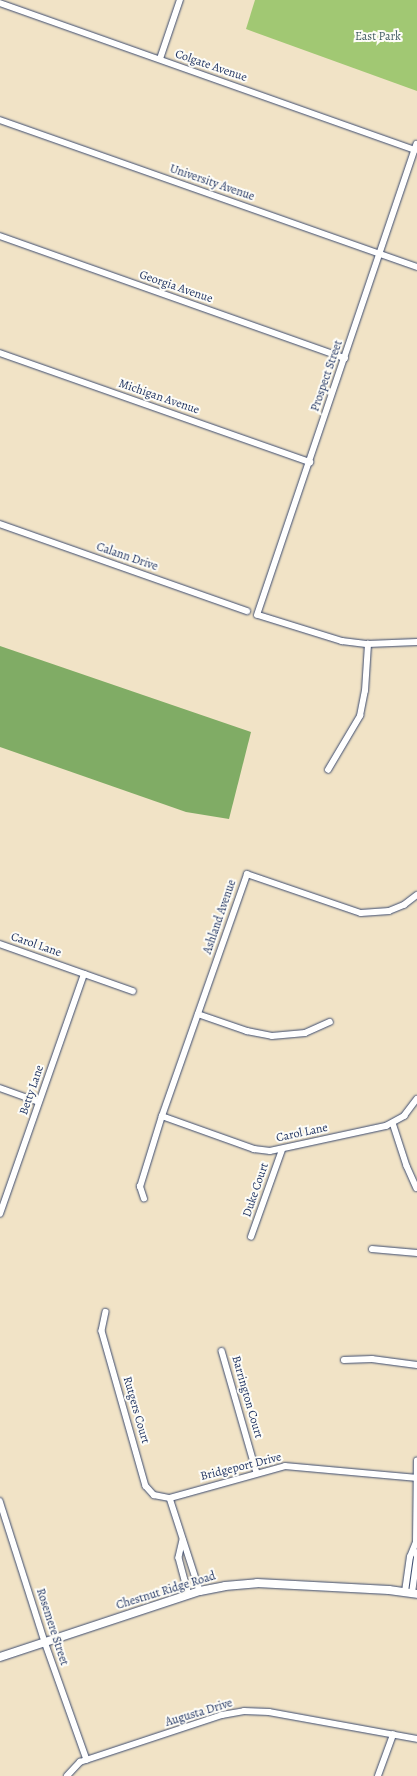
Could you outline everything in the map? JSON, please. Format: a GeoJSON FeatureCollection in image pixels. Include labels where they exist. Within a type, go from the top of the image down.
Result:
{"type":"FeatureCollection","features":[{"type":"Feature","properties":{"kind":"street"},"geometry":{"type":"LineString","coordinates":[[160,60],[180,0]]}},
{"type":"Feature","properties":{"kind":"street","name":"Colgate Avenue"},"geometry":{"type":"LineString","coordinates":[[0,3],[160,60],[416,147]]}},
{"type":"Feature","properties":{"kind":"street","name":"University Avenue"},"geometry":{"type":"LineString","coordinates":[[0,120],[417,267]]}},
{"type":"Feature","properties":{"kind":"street","name":"Prospect Street"},"geometry":{"type":"LineString","coordinates":[[368,644],[321,636],[258,615],[416,147]]}},
{"type":"Feature","properties":{"kind":"street","name":"Georgia Avenue"},"geometry":{"type":"LineString","coordinates":[[0,236],[345,358]]}},
{"type":"Feature","properties":{"kind":"street","name":"Michigan Avenue"},"geometry":{"type":"LineString","coordinates":[[0,353],[310,462]]}},
{"type":"Feature","properties":{"kind":"street","name":"Calann Drive"},"geometry":{"type":"LineString","coordinates":[[0,524],[247,611]]}},
{"type":"Feature","properties":{"kind":"street"},"geometry":{"type":"LineString","coordinates":[[328,770],[353,732],[361,712],[368,644],[417,642]]}},
{"type":"Feature","properties":{"kind":"street","name":"Ashland Avenue"},"geometry":{"type":"LineString","coordinates":[[144,1199],[140,1187],[162,1116],[247,874],[350,910],[366,913],[394,910],[417,895]]}},
{"type":"Feature","properties":{"kind":"street","name":"Carol Lane"},"geometry":{"type":"LineString","coordinates":[[0,944],[133,991]]}},
{"type":"Feature","properties":{"kind":"street","name":"Betty Lane"},"geometry":{"type":"LineString","coordinates":[[0,1214],[84,974]]}},
{"type":"Feature","properties":{"kind":"street"},"geometry":{"type":"LineString","coordinates":[[198,1014],[247,1031],[272,1036],[297,1035],[330,1022]]}},
{"type":"Feature","properties":{"kind":"street"},"geometry":{"type":"LineString","coordinates":[[0,1088],[39,1102]]}},
{"type":"Feature","properties":{"kind":"street","name":"Carol Lane"},"geometry":{"type":"LineString","coordinates":[[162,1116],[254,1149],[282,1150],[393,1123],[404,1116],[417,1099]]}},
{"type":"Feature","properties":{"kind":"street"},"geometry":{"type":"LineString","coordinates":[[393,1123],[406,1166],[417,1188]]}},
{"type":"Feature","properties":{"kind":"street","name":"Duke Court"},"geometry":{"type":"LineString","coordinates":[[251,1238],[282,1150]]}},
{"type":"Feature","properties":{"kind":"street"},"geometry":{"type":"LineString","coordinates":[[372,1248],[417,1253]]}},
{"type":"Feature","properties":{"kind":"street","name":"Rutgers Court"},"geometry":{"type":"LineString","coordinates":[[106,1312],[102,1331],[146,1486],[158,1498],[170,1498]]}},
{"type":"Feature","properties":{"kind":"street","name":"Barrington Court"},"geometry":{"type":"LineString","coordinates":[[222,1351],[257,1473]]}},
{"type":"Feature","properties":{"kind":"street"},"geometry":{"type":"LineString","coordinates":[[344,1360],[372,1359],[417,1364]]}},
{"type":"Feature","properties":{"kind":"street"},"geometry":{"type":"LineString","coordinates":[[411,1593],[417,1556],[414,1551],[417,1504],[417,1461]]}},
{"type":"Feature","properties":{"kind":"street","name":"Bridgeport Drive"},"geometry":{"type":"LineString","coordinates":[[170,1498],[274,1468],[296,1466],[417,1478]]}},
{"type":"Feature","properties":{"kind":"street"},"geometry":{"type":"LineString","coordinates":[[170,1498],[182,1540],[187,1548],[200,1591]]}},
{"type":"Feature","properties":{"kind":"street","name":"Rosemere Street"},"geometry":{"type":"LineString","coordinates":[[0,1501],[45,1642],[87,1760]]}},
{"type":"Feature","properties":{"kind":"street"},"geometry":{"type":"LineString","coordinates":[[182,1540],[179,1558],[189,1595]]}},
{"type":"Feature","properties":{"kind":"street","name":"Chestnut Ridge Road"},"geometry":{"type":"LineString","coordinates":[[0,1658],[200,1591],[257,1583],[411,1593]]}},
{"type":"Feature","properties":{"kind":"street","name":"Augusta Drive"},"geometry":{"type":"LineString","coordinates":[[67,1776],[74,1765],[87,1760],[222,1716],[244,1711],[269,1712],[417,1739]]}},
{"type":"Feature","properties":{"kind":"street"},"geometry":{"type":"LineString","coordinates":[[378,1776],[394,1735]]}},
{"type":"Feature","properties":{"kind":"green space","name":"East Park"},"geometry":{"type":"Polygon","coordinates":[[[255,0],[417,0],[417,91],[246,29],[255,0]]]}},
{"type":"Feature","properties":{"kind":"green space"},"geometry":{"type":"Polygon","coordinates":[[[0,646],[251,732],[229,819],[186,812],[0,747],[0,646]]]}}]}
